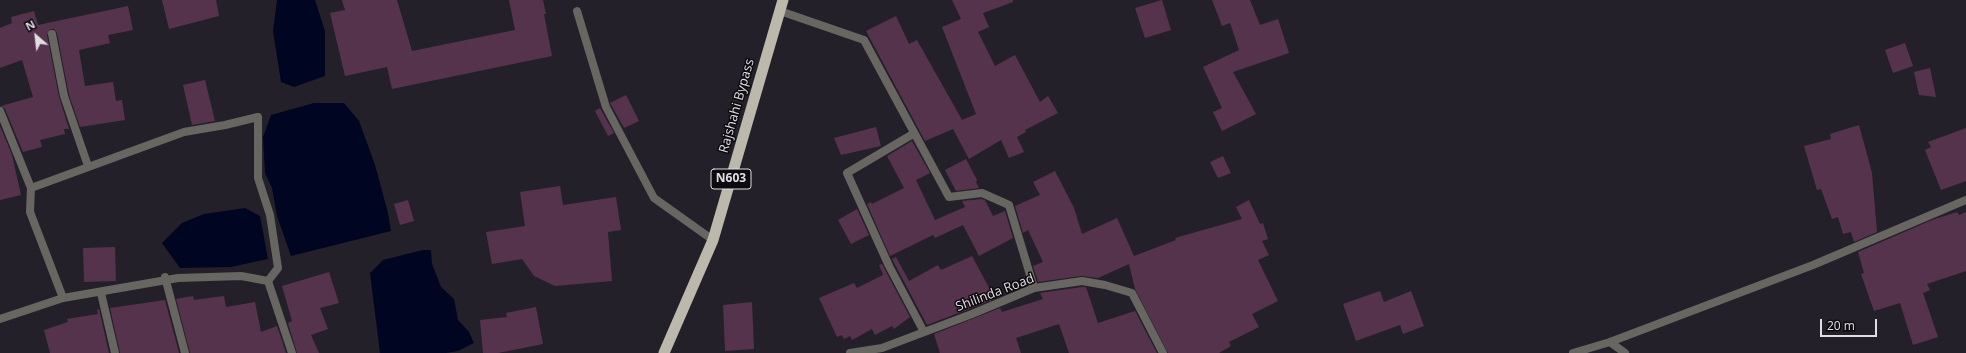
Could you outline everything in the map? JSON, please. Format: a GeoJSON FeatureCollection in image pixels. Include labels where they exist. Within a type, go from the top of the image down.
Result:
{"type":"FeatureCollection","features":[{"type":"Feature","properties":{"kind":"highway","name":"Rajshahi Bypass"},"geometry":{"type":"LineString","coordinates":[[664,353],[713,240],[782,5]]}},
{"type":"Feature","properties":{"kind":"street"},"geometry":{"type":"LineString","coordinates":[[782,5],[864,40],[913,134],[949,197],[982,193],[1009,205],[1034,288]]}},
{"type":"Feature","properties":{"kind":"street"},"geometry":{"type":"LineString","coordinates":[[577,11],[606,108],[654,198],[713,240]]}},
{"type":"Feature","properties":{"kind":"street"},"geometry":{"type":"LineString","coordinates":[[52,34],[64,96],[88,166]]}},
{"type":"Feature","properties":{"kind":"street"},"geometry":{"type":"LineString","coordinates":[[0,111],[31,188],[30,212],[63,298]]}},
{"type":"Feature","properties":{"kind":"street"},"geometry":{"type":"LineString","coordinates":[[31,188],[184,132],[258,117],[258,178],[270,215],[278,268],[268,280]]}},
{"type":"Feature","properties":{"kind":"street"},"geometry":{"type":"LineString","coordinates":[[913,134],[848,173],[889,266],[924,332]]}},
{"type":"Feature","properties":{"kind":"street"},"geometry":{"type":"LineString","coordinates":[[1573,353],[1610,342],[1812,265],[1966,200]]}},
{"type":"Feature","properties":{"kind":"street"},"geometry":{"type":"LineString","coordinates":[[0,318],[63,298],[101,293],[178,278],[241,276],[268,280]]}},
{"type":"Feature","properties":{"kind":"street"},"geometry":{"type":"LineString","coordinates":[[165,277],[185,353]]}},
{"type":"Feature","properties":{"kind":"street"},"geometry":{"type":"LineString","coordinates":[[268,280],[292,353]]}},
{"type":"Feature","properties":{"kind":"street","name":"Shilinda Road"},"geometry":{"type":"LineString","coordinates":[[850,353],[882,348],[1034,288],[1082,281],[1105,285],[1132,293],[1163,353]]}},
{"type":"Feature","properties":{"kind":"street"},"geometry":{"type":"LineString","coordinates":[[101,293],[115,353]]}},
{"type":"Feature","properties":{"kind":"street"},"geometry":{"type":"LineString","coordinates":[[1610,342],[1624,353]]}},
{"type":"Feature","properties":{"kind":"water"},"geometry":{"type":"Polygon","coordinates":[[[277,0],[315,0],[325,31],[325,76],[294,87],[281,82],[273,31],[277,0]]]}},
{"type":"Feature","properties":{"kind":"water"},"geometry":{"type":"Polygon","coordinates":[[[314,103],[344,103],[359,121],[375,165],[388,213],[391,231],[291,256],[277,216],[272,188],[265,173],[263,137],[271,115],[314,103]]]}},
{"type":"Feature","properties":{"kind":"water"},"geometry":{"type":"Polygon","coordinates":[[[245,208],[260,216],[268,259],[231,267],[180,268],[162,243],[182,223],[204,214],[245,208]]]}},
{"type":"Feature","properties":{"kind":"water"},"geometry":{"type":"Polygon","coordinates":[[[423,250],[431,250],[432,264],[441,287],[454,299],[458,320],[469,332],[474,343],[458,351],[446,353],[380,353],[370,273],[383,260],[423,250]]]}},
{"type":"Feature","properties":{"kind":"building"},"geometry":{"type":"Polygon","coordinates":[[[162,0],[216,0],[219,16],[169,29],[162,0]]]}},
{"type":"Feature","properties":{"kind":"building"},"geometry":{"type":"Polygon","coordinates":[[[342,0],[397,0],[412,51],[515,30],[509,0],[543,0],[546,14],[544,14],[552,56],[392,89],[387,67],[345,76],[330,13],[345,10],[342,0]]]}},
{"type":"Feature","properties":{"kind":"building"},"geometry":{"type":"Polygon","coordinates":[[[952,0],[1013,0],[1013,2],[983,13],[989,27],[978,32],[995,66],[1015,55],[1040,102],[1048,96],[1058,113],[1025,130],[1026,132],[1017,137],[1024,152],[1009,158],[1001,140],[969,159],[953,129],[925,141],[866,31],[896,16],[909,44],[917,40],[962,120],[976,114],[942,27],[961,19],[952,0]]]}},
{"type":"Feature","properties":{"kind":"building"},"geometry":{"type":"Polygon","coordinates":[[[1162,0],[1171,30],[1145,38],[1135,8],[1162,0]]]}},
{"type":"Feature","properties":{"kind":"building"},"geometry":{"type":"Polygon","coordinates":[[[1212,0],[1250,0],[1260,25],[1278,19],[1289,53],[1233,72],[1256,114],[1222,131],[1213,112],[1222,108],[1203,67],[1239,50],[1230,23],[1222,26],[1212,0]]]}},
{"type":"Feature","properties":{"kind":"building"},"geometry":{"type":"Polygon","coordinates":[[[128,6],[133,30],[108,35],[110,43],[79,50],[85,86],[113,82],[116,101],[122,100],[125,120],[80,127],[69,95],[57,33],[54,29],[51,29],[47,35],[59,97],[69,129],[64,129],[65,134],[40,140],[42,147],[23,152],[5,109],[1,106],[33,97],[22,60],[0,68],[0,28],[12,23],[11,17],[34,11],[38,25],[128,6]]]}},
{"type":"Feature","properties":{"kind":"building"},"geometry":{"type":"Polygon","coordinates":[[[1905,43],[1913,66],[1893,73],[1885,50],[1905,43]]]}},
{"type":"Feature","properties":{"kind":"building"},"geometry":{"type":"Polygon","coordinates":[[[1930,68],[1936,97],[1919,95],[1914,72],[1930,68]]]}},
{"type":"Feature","properties":{"kind":"building"},"geometry":{"type":"Polygon","coordinates":[[[205,80],[215,121],[192,125],[183,85],[205,80]]]}},
{"type":"Feature","properties":{"kind":"building"},"geometry":{"type":"Polygon","coordinates":[[[626,95],[639,121],[624,128],[610,103],[626,95]]]}},
{"type":"Feature","properties":{"kind":"building"},"geometry":{"type":"Polygon","coordinates":[[[600,108],[614,133],[608,136],[595,111],[600,108]]]}},
{"type":"Feature","properties":{"kind":"building"},"geometry":{"type":"Polygon","coordinates":[[[1859,125],[1872,173],[1877,232],[1854,242],[1851,232],[1843,234],[1838,217],[1832,219],[1821,189],[1817,190],[1804,146],[1831,139],[1830,134],[1859,125]]]}},
{"type":"Feature","properties":{"kind":"building"},"geometry":{"type":"Polygon","coordinates":[[[0,126],[12,155],[21,195],[0,200],[0,126]]]}},
{"type":"Feature","properties":{"kind":"building"},"geometry":{"type":"Polygon","coordinates":[[[876,127],[881,146],[841,155],[834,138],[876,127]]]}},
{"type":"Feature","properties":{"kind":"building"},"geometry":{"type":"Polygon","coordinates":[[[1966,128],[1966,181],[1941,190],[1925,150],[1931,147],[1928,142],[1966,128]]]}},
{"type":"Feature","properties":{"kind":"building"},"geometry":{"type":"Polygon","coordinates":[[[912,141],[930,173],[916,180],[935,220],[965,207],[962,201],[981,199],[985,200],[993,216],[1005,211],[1013,238],[979,256],[963,225],[935,238],[933,235],[890,256],[867,204],[871,202],[872,204],[904,188],[887,156],[912,141]]]}},
{"type":"Feature","properties":{"kind":"building"},"geometry":{"type":"Polygon","coordinates":[[[1223,156],[1231,173],[1218,178],[1210,162],[1223,156]]]}},
{"type":"Feature","properties":{"kind":"building"},"geometry":{"type":"Polygon","coordinates":[[[966,159],[977,180],[976,182],[979,188],[956,191],[945,170],[966,159]]]}},
{"type":"Feature","properties":{"kind":"building"},"geometry":{"type":"Polygon","coordinates":[[[1055,171],[1074,208],[1082,234],[1117,218],[1134,256],[1176,240],[1175,238],[1242,219],[1236,207],[1249,200],[1260,224],[1263,223],[1268,239],[1262,241],[1269,255],[1258,260],[1278,301],[1252,314],[1259,327],[1229,342],[1231,346],[1219,353],[1168,353],[1135,289],[1129,264],[1098,278],[1081,276],[1038,282],[1033,266],[1043,262],[1028,230],[1023,233],[1015,206],[1040,195],[1033,182],[1055,171]]]}},
{"type":"Feature","properties":{"kind":"building"},"geometry":{"type":"Polygon","coordinates":[[[560,186],[563,205],[616,197],[621,230],[608,232],[612,281],[555,286],[534,276],[522,259],[492,264],[486,232],[525,226],[520,192],[560,186]]]}},
{"type":"Feature","properties":{"kind":"building"},"geometry":{"type":"Polygon","coordinates":[[[408,200],[414,221],[400,225],[394,204],[408,200]]]}},
{"type":"Feature","properties":{"kind":"building"},"geometry":{"type":"Polygon","coordinates":[[[857,209],[869,235],[851,244],[838,220],[857,209]]]}},
{"type":"Feature","properties":{"kind":"building"},"geometry":{"type":"Polygon","coordinates":[[[1957,212],[1959,215],[1966,212],[1966,271],[1927,284],[1930,290],[1923,293],[1938,337],[1913,345],[1900,303],[1874,311],[1861,274],[1864,273],[1858,252],[1932,220],[1957,212]]]}},
{"type":"Feature","properties":{"kind":"building"},"geometry":{"type":"Polygon","coordinates":[[[115,247],[116,281],[84,282],[83,248],[115,247]]]}},
{"type":"Feature","properties":{"kind":"building"},"geometry":{"type":"Polygon","coordinates":[[[972,256],[995,299],[927,325],[892,259],[896,257],[909,281],[938,265],[941,270],[972,256]]]}},
{"type":"Feature","properties":{"kind":"building"},"geometry":{"type":"Polygon","coordinates":[[[882,264],[910,317],[894,329],[892,326],[875,335],[872,329],[852,340],[850,336],[844,339],[842,335],[837,337],[819,298],[854,283],[857,288],[883,275],[879,265],[882,264]]]}},
{"type":"Feature","properties":{"kind":"building"},"geometry":{"type":"Polygon","coordinates":[[[329,272],[339,303],[320,308],[328,329],[311,335],[319,353],[297,353],[288,323],[292,321],[282,286],[329,272]]]}},
{"type":"Feature","properties":{"kind":"building"},"geometry":{"type":"Polygon","coordinates":[[[1086,287],[1098,323],[1135,311],[1157,353],[1069,353],[1059,324],[1016,338],[1021,353],[940,353],[934,334],[1000,308],[1002,312],[1043,299],[1040,293],[1086,287]]]}},
{"type":"Feature","properties":{"kind":"building"},"geometry":{"type":"Polygon","coordinates":[[[1380,291],[1384,302],[1411,291],[1424,326],[1403,334],[1400,325],[1356,341],[1343,304],[1380,291]]]}},
{"type":"Feature","properties":{"kind":"building"},"geometry":{"type":"Polygon","coordinates":[[[193,296],[194,300],[224,296],[226,307],[255,302],[261,332],[277,326],[286,353],[190,353],[176,299],[193,296]]]}},
{"type":"Feature","properties":{"kind":"building"},"geometry":{"type":"Polygon","coordinates":[[[165,300],[179,353],[120,353],[110,308],[165,300]]]}},
{"type":"Feature","properties":{"kind":"building"},"geometry":{"type":"Polygon","coordinates":[[[752,302],[754,349],[725,351],[723,305],[752,302]]]}},
{"type":"Feature","properties":{"kind":"building"},"geometry":{"type":"Polygon","coordinates":[[[536,307],[543,344],[498,353],[483,353],[480,320],[507,317],[506,313],[536,307]]]}},
{"type":"Feature","properties":{"kind":"building"},"geometry":{"type":"Polygon","coordinates":[[[99,309],[109,353],[50,353],[44,330],[68,322],[67,319],[98,314],[97,310],[99,309]]]}}]}
